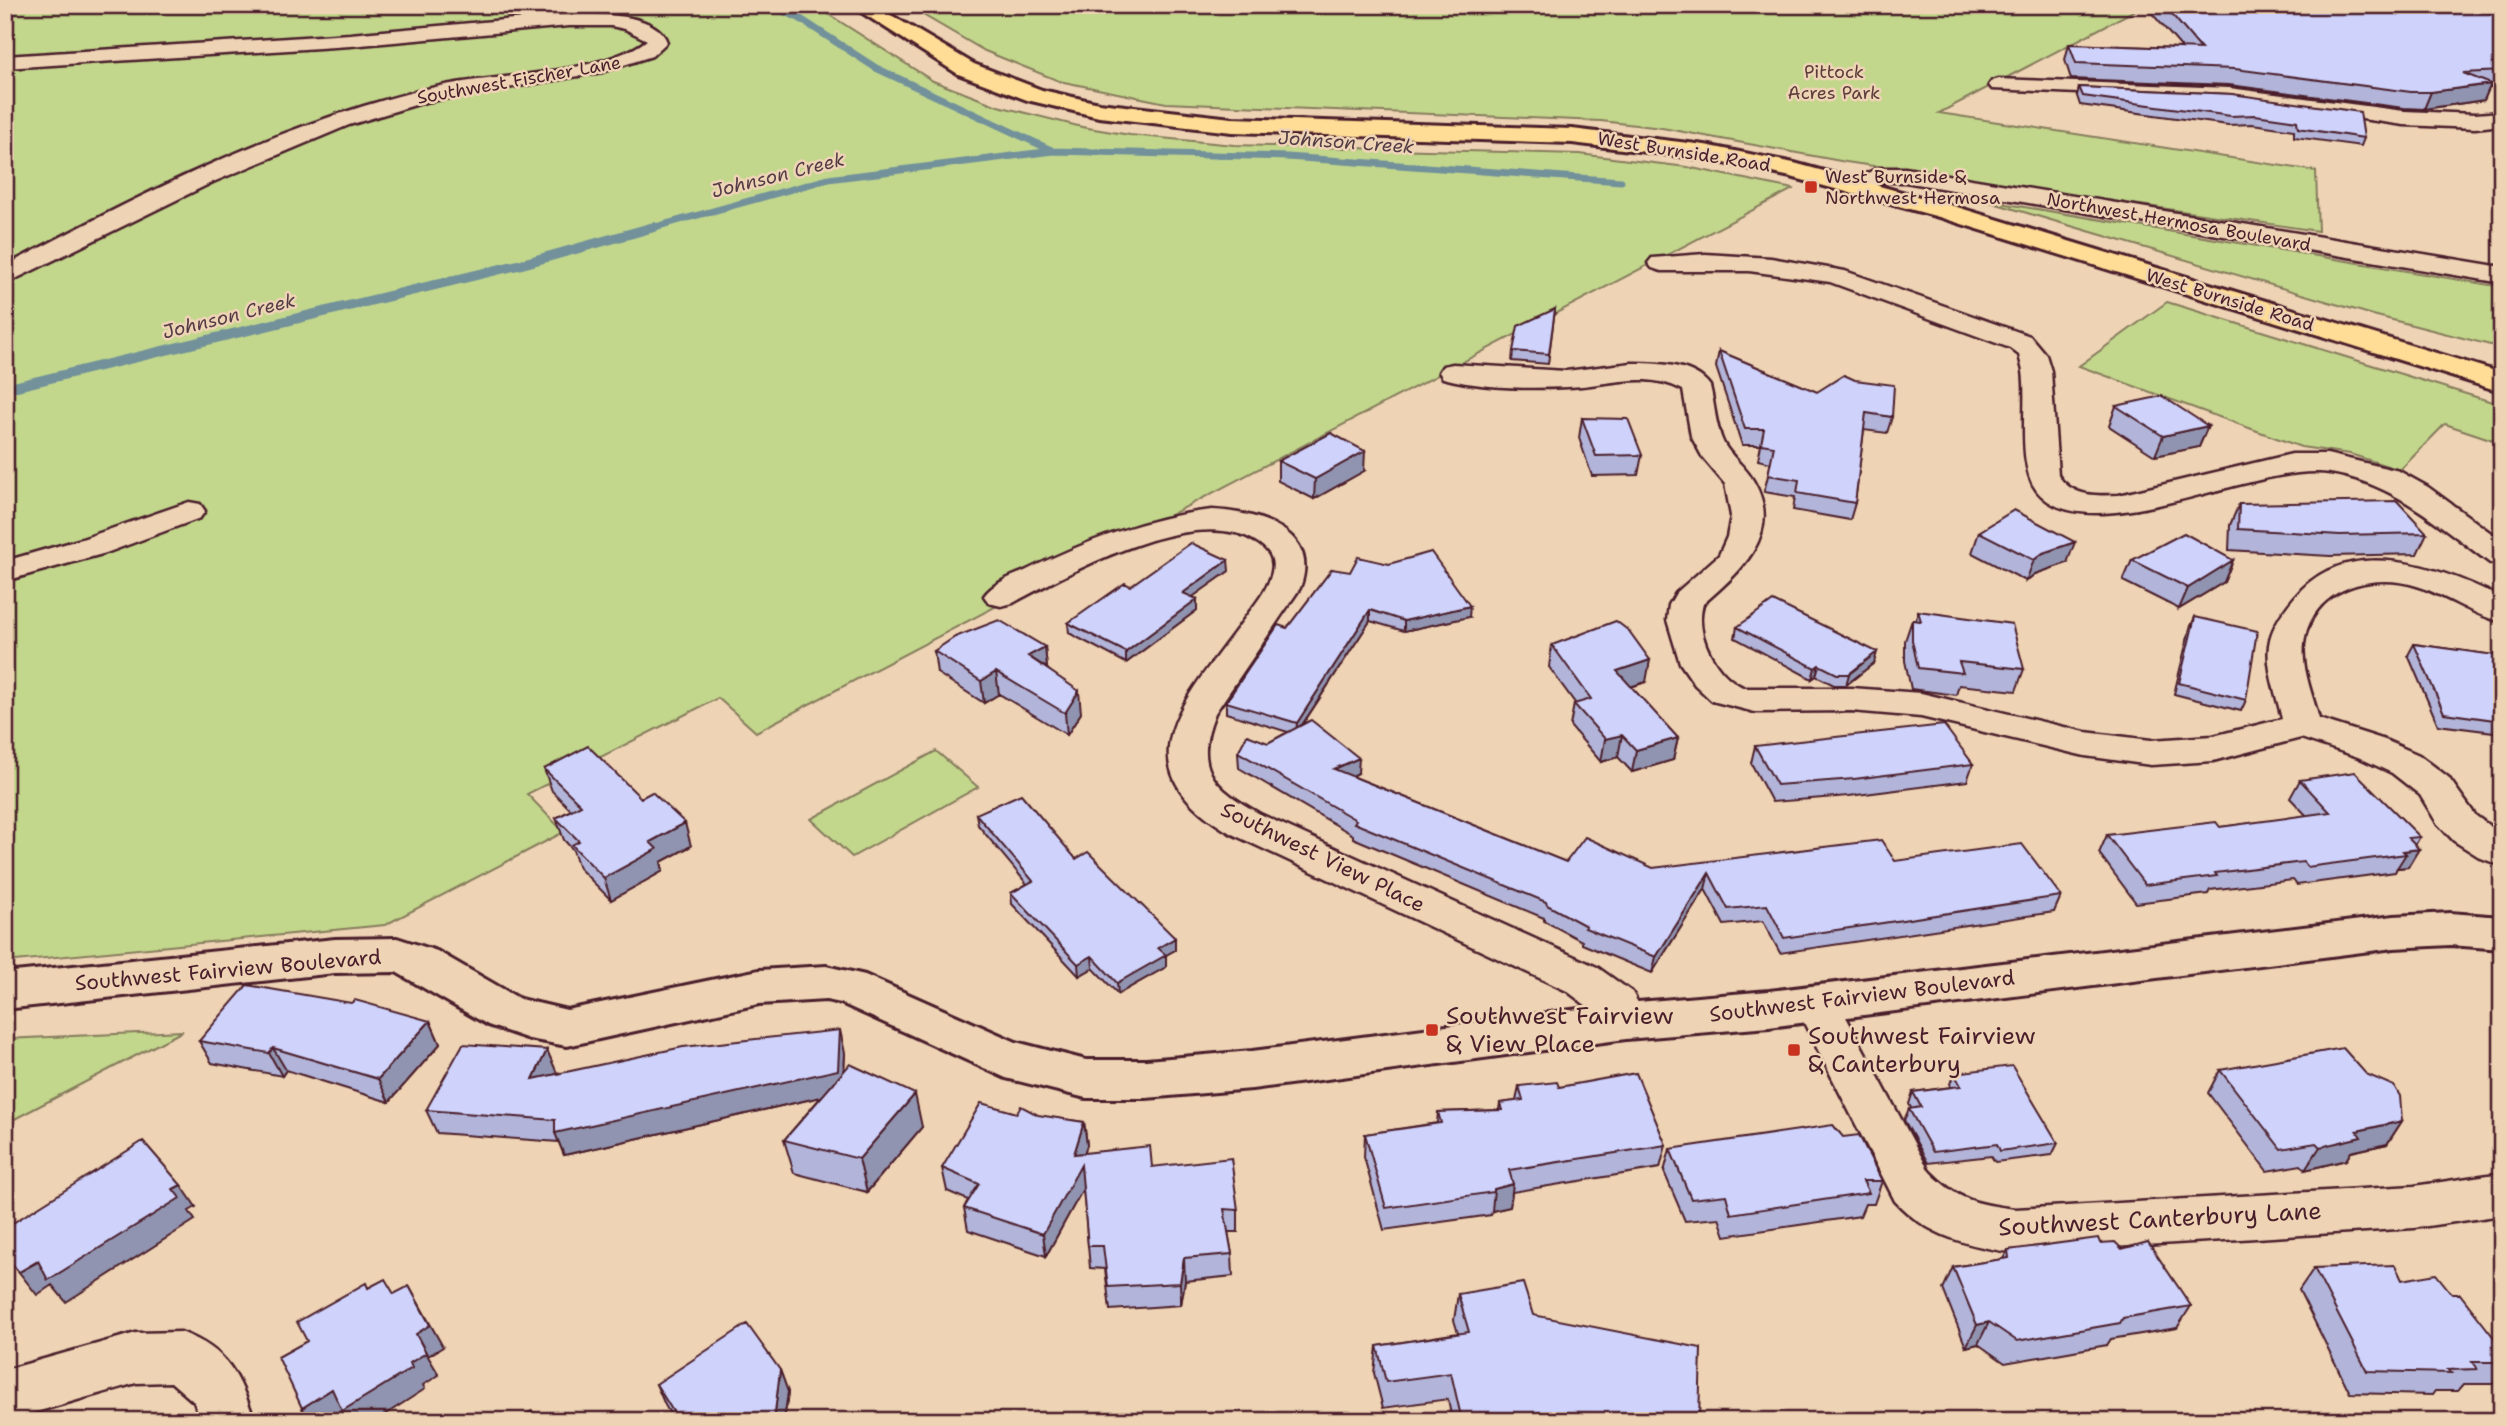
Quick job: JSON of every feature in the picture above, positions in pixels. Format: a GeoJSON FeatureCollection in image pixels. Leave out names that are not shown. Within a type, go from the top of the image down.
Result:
{"type":"FeatureCollection","features":[{"type":"Feature","properties":{"kind":"main road","name":"West Burnside Road"},"geometry":{"type":"LineString","coordinates":[[860,5],[966,69],[1035,95],[1099,110],[1231,125],[1468,131],[1607,139],[1748,159],[1859,186],[2502,383]]}},
{"type":"Feature","properties":{"kind":"street","name":"Southwest Fischer Lane"},"geometry":{"type":"LineString","coordinates":[[5,62],[337,41],[590,19],[632,25],[649,31],[657,42],[646,52],[615,65],[440,92],[344,117],[145,204],[5,276]]}},
{"type":"Feature","properties":{"kind":"street"},"geometry":{"type":"LineString","coordinates":[[1999,85],[2229,94],[2404,118],[2475,121],[2502,118]]}},
{"type":"Feature","properties":{"kind":"street","name":"Northwest Hermosa Boulevard"},"geometry":{"type":"LineString","coordinates":[[1859,186],[1878,175],[1905,175],[2502,275]]}},
{"type":"Feature","properties":{"kind":"street"},"geometry":{"type":"LineString","coordinates":[[1661,263],[1710,260],[1806,269],[1836,276],[2020,342],[2031,350],[2037,361],[2042,409],[2042,474],[2054,490],[2070,500],[2094,506],[2119,504],[2292,463],[2327,463],[2388,478],[2417,494],[2502,556]]}},
{"type":"Feature","properties":{"kind":"street"},"geometry":{"type":"LineString","coordinates":[[1453,372],[1569,379],[1664,371],[1685,378],[1696,386],[1700,421],[1710,446],[1737,475],[1746,506],[1744,538],[1736,555],[1726,569],[1690,598],[1684,613],[1690,647],[1708,679],[1723,692],[1749,700],[1860,699],[1921,705],[2087,744],[2146,752],[2184,752],[2302,726],[2392,759],[2417,772],[2435,787],[2452,815],[2468,831],[2502,852]]}},
{"type":"Feature","properties":{"kind":"street"},"geometry":{"type":"LineString","coordinates":[[5,571],[94,547],[189,511]]}},
{"type":"Feature","properties":{"kind":"street","name":"Southwest View Place"},"geometry":{"type":"LineString","coordinates":[[1001,596],[1030,580],[1136,537],[1208,520],[1245,523],[1281,543],[1290,556],[1291,569],[1283,588],[1197,713],[1187,740],[1186,762],[1201,794],[1222,811],[1246,824],[1582,979],[1616,1004],[1626,1021]]}},
{"type":"Feature","properties":{"kind":"street"},"geometry":{"type":"LineString","coordinates":[[2302,726],[2286,646],[2299,613],[2322,587],[2345,573],[2380,569],[2422,575],[2460,590],[2502,612]]}},
{"type":"Feature","properties":{"kind":"street","name":"Southwest Fairview Boulevard"},"geometry":{"type":"LineString","coordinates":[[5,991],[335,956],[397,955],[421,963],[504,1012],[529,1021],[567,1028],[759,987],[827,984],[849,987],[1006,1059],[1086,1079],[1122,1079],[1252,1070],[1626,1021],[1815,1003],[2394,932],[2449,929],[2502,933]]}},
{"type":"Feature","properties":{"kind":"street","name":"Southwest Canterbury Lane"},"geometry":{"type":"LineString","coordinates":[[1815,1003],[1912,1186],[1926,1203],[1943,1215],[1970,1225],[2015,1231],[2414,1207],[2502,1194]]}},
{"type":"Feature","properties":{"kind":"street"},"geometry":{"type":"LineString","coordinates":[[5,1396],[136,1358],[181,1357],[215,1387],[228,1421]]}},
{"type":"Feature","properties":{"kind":"green space"},"geometry":{"type":"Polygon","coordinates":[[[5,5],[814,5],[933,81],[998,106],[1082,127],[1130,135],[1234,145],[1579,154],[1687,167],[1793,189],[756,732],[718,698],[527,794],[564,832],[385,925],[5,962],[5,5]]]}},
{"type":"Feature","properties":{"kind":"green space","name":"Pittock Acres Park"},"geometry":{"type":"Polygon","coordinates":[[[906,5],[2145,5],[1939,113],[2316,171],[2318,231],[1846,162],[1662,128],[1601,121],[1166,103],[1059,81],[985,51],[906,5]]]}},
{"type":"Feature","properties":{"kind":"green space"},"geometry":{"type":"Polygon","coordinates":[[[1983,200],[2502,287],[2502,348],[2373,315],[1983,200]]]}},
{"type":"Feature","properties":{"kind":"green space"},"geometry":{"type":"Polygon","coordinates":[[[2167,302],[2502,405],[2502,443],[2445,424],[2400,470],[2350,454],[2301,447],[2079,366],[2167,302]]]}},
{"type":"Feature","properties":{"kind":"green space"},"geometry":{"type":"Polygon","coordinates":[[[936,751],[978,787],[852,857],[811,819],[936,751]]]}},
{"type":"Feature","properties":{"kind":"green space"},"geometry":{"type":"Polygon","coordinates":[[[183,1031],[5,1124],[5,1039],[183,1031]]]}},
{"type":"Feature","properties":{"kind":"building"},"geometry":{"type":"Polygon","coordinates":[[[2164,5],[2358,5],[2502,13],[2502,71],[2463,73],[2491,84],[2411,92],[2235,69],[2076,63],[2069,44],[2201,49],[2164,5]]]}},
{"type":"Feature","properties":{"kind":"building"},"geometry":{"type":"Polygon","coordinates":[[[2079,87],[2232,94],[2360,112],[2364,138],[2298,128],[2297,121],[2255,115],[2231,116],[2083,96],[2079,87]]]}},
{"type":"Feature","properties":{"kind":"building"},"geometry":{"type":"Polygon","coordinates":[[[1555,309],[1549,354],[1513,351],[1518,326],[1555,309]]]}},
{"type":"Feature","properties":{"kind":"building"},"geometry":{"type":"Polygon","coordinates":[[[1719,351],[1817,392],[1844,375],[1855,380],[1894,385],[1892,417],[1866,413],[1855,503],[1797,493],[1799,480],[1768,475],[1774,446],[1761,444],[1764,429],[1745,429],[1719,351]]]}},
{"type":"Feature","properties":{"kind":"building"},"geometry":{"type":"Polygon","coordinates":[[[2162,396],[2208,426],[2163,436],[2116,406],[2162,396]]]}},
{"type":"Feature","properties":{"kind":"building"},"geometry":{"type":"Polygon","coordinates":[[[1582,418],[1628,419],[1642,455],[1596,456],[1582,418]]]}},
{"type":"Feature","properties":{"kind":"building"},"geometry":{"type":"Polygon","coordinates":[[[1331,433],[1365,451],[1315,479],[1278,461],[1331,433]]]}},
{"type":"Feature","properties":{"kind":"building"},"geometry":{"type":"Polygon","coordinates":[[[2397,501],[2427,533],[2340,535],[2238,529],[2239,504],[2397,501]]]}},
{"type":"Feature","properties":{"kind":"building"},"geometry":{"type":"Polygon","coordinates":[[[2014,510],[2075,542],[2043,553],[2034,560],[1979,532],[2014,510]]]}},
{"type":"Feature","properties":{"kind":"building"},"geometry":{"type":"Polygon","coordinates":[[[2184,533],[2233,560],[2188,588],[2132,560],[2184,533]]]}},
{"type":"Feature","properties":{"kind":"building"},"geometry":{"type":"Polygon","coordinates":[[[1191,543],[1228,560],[1183,593],[1197,599],[1126,652],[1068,623],[1125,583],[1130,586],[1191,543]]]}},
{"type":"Feature","properties":{"kind":"building"},"geometry":{"type":"Polygon","coordinates":[[[1431,552],[1470,606],[1404,621],[1370,610],[1297,723],[1226,702],[1278,625],[1287,628],[1332,569],[1350,572],[1358,557],[1389,564],[1431,552]]]}},
{"type":"Feature","properties":{"kind":"building"},"geometry":{"type":"Polygon","coordinates":[[[1773,601],[1877,652],[1849,674],[1837,674],[1819,665],[1815,668],[1737,627],[1773,601]]]}},
{"type":"Feature","properties":{"kind":"building"},"geometry":{"type":"Polygon","coordinates":[[[1918,611],[2012,624],[2024,669],[1959,662],[1963,673],[1918,668],[1912,640],[1912,620],[1921,621],[1918,611]]]}},
{"type":"Feature","properties":{"kind":"building"},"geometry":{"type":"Polygon","coordinates":[[[2195,617],[2257,631],[2246,700],[2179,683],[2195,617]]]}},
{"type":"Feature","properties":{"kind":"building"},"geometry":{"type":"Polygon","coordinates":[[[999,620],[1045,647],[1028,656],[1079,691],[1065,713],[996,672],[981,681],[934,651],[955,637],[999,620]]]}},
{"type":"Feature","properties":{"kind":"building"},"geometry":{"type":"Polygon","coordinates":[[[1616,621],[1629,631],[1650,660],[1617,671],[1678,738],[1636,750],[1622,735],[1605,739],[1574,704],[1591,699],[1552,645],[1616,621]]]}},
{"type":"Feature","properties":{"kind":"building"},"geometry":{"type":"Polygon","coordinates":[[[2414,644],[2502,656],[2502,721],[2444,713],[2414,644]]]}},
{"type":"Feature","properties":{"kind":"building"},"geometry":{"type":"Polygon","coordinates":[[[1311,720],[1359,758],[1334,769],[1566,862],[1585,837],[1653,868],[1881,840],[1895,861],[2022,844],[2061,896],[1784,938],[1767,905],[1728,909],[1709,873],[1656,957],[1585,928],[1586,926],[1546,902],[1354,823],[1356,820],[1238,752],[1247,735],[1268,743],[1311,720]]]}},
{"type":"Feature","properties":{"kind":"building"},"geometry":{"type":"Polygon","coordinates":[[[1944,725],[1973,764],[1854,779],[1777,785],[1755,746],[1944,725]]]}},
{"type":"Feature","properties":{"kind":"building"},"geometry":{"type":"Polygon","coordinates":[[[588,746],[641,798],[652,792],[685,823],[650,842],[657,849],[604,878],[572,845],[579,841],[556,818],[581,805],[544,769],[588,746]]]}},
{"type":"Feature","properties":{"kind":"building"},"geometry":{"type":"Polygon","coordinates":[[[2355,772],[2420,837],[2408,838],[2419,849],[2403,851],[2406,854],[2307,867],[2303,862],[2145,885],[2107,835],[2216,822],[2220,827],[2330,812],[2300,780],[2355,772]]]}},
{"type":"Feature","properties":{"kind":"building"},"geometry":{"type":"Polygon","coordinates":[[[1021,794],[1076,859],[1088,852],[1175,938],[1158,948],[1166,955],[1117,983],[1092,956],[1078,964],[1011,893],[1033,881],[976,814],[1021,794]]]}},
{"type":"Feature","properties":{"kind":"building"},"geometry":{"type":"Polygon","coordinates":[[[247,985],[351,1003],[355,1000],[430,1021],[378,1079],[273,1048],[269,1053],[199,1041],[247,985]]]}},
{"type":"Feature","properties":{"kind":"building"},"geometry":{"type":"Polygon","coordinates":[[[840,1030],[838,1070],[555,1133],[555,1120],[426,1110],[463,1044],[547,1050],[533,1079],[683,1047],[840,1030]]]}},
{"type":"Feature","properties":{"kind":"building"},"geometry":{"type":"Polygon","coordinates":[[[2343,1048],[2366,1074],[2394,1086],[2400,1096],[2402,1121],[2357,1131],[2361,1137],[2320,1147],[2316,1143],[2281,1149],[2220,1070],[2343,1048]]]}},
{"type":"Feature","properties":{"kind":"building"},"geometry":{"type":"Polygon","coordinates":[[[850,1064],[915,1094],[859,1159],[784,1140],[850,1064]]]}},
{"type":"Feature","properties":{"kind":"building"},"geometry":{"type":"Polygon","coordinates":[[[2012,1066],[2058,1143],[2000,1151],[1997,1144],[1933,1152],[1909,1109],[1921,1107],[1913,1092],[1961,1086],[1954,1073],[2012,1066]]]}},
{"type":"Feature","properties":{"kind":"building"},"geometry":{"type":"Polygon","coordinates":[[[1636,1073],[1666,1145],[1509,1170],[1513,1184],[1494,1189],[1494,1192],[1386,1208],[1365,1134],[1441,1123],[1438,1112],[1502,1110],[1500,1103],[1523,1100],[1519,1086],[1557,1082],[1559,1087],[1636,1073]]]}},
{"type":"Feature","properties":{"kind":"building"},"geometry":{"type":"Polygon","coordinates":[[[981,1103],[1017,1113],[1021,1106],[1038,1115],[1084,1122],[1074,1154],[1150,1146],[1152,1167],[1231,1158],[1238,1210],[1224,1209],[1232,1254],[1184,1258],[1180,1283],[1108,1287],[1103,1246],[1088,1246],[1081,1165],[1043,1234],[964,1208],[979,1184],[942,1168],[981,1103]]]}},
{"type":"Feature","properties":{"kind":"building"},"geometry":{"type":"Polygon","coordinates":[[[1833,1125],[1843,1137],[1859,1135],[1882,1181],[1863,1181],[1869,1193],[1731,1214],[1726,1195],[1691,1199],[1670,1149],[1833,1125]]]}},
{"type":"Feature","properties":{"kind":"building"},"geometry":{"type":"Polygon","coordinates":[[[143,1141],[181,1185],[173,1189],[180,1198],[48,1280],[38,1261],[19,1272],[5,1256],[5,1228],[143,1141]]]}},
{"type":"Feature","properties":{"kind":"building"},"geometry":{"type":"Polygon","coordinates":[[[2098,1238],[2100,1243],[2115,1242],[2122,1249],[2148,1242],[2191,1306],[2123,1318],[2120,1323],[2017,1341],[1989,1322],[1977,1325],[1953,1267],[2009,1258],[2008,1250],[2098,1238]]]}},
{"type":"Feature","properties":{"kind":"building"},"geometry":{"type":"Polygon","coordinates":[[[2395,1265],[2402,1280],[2436,1274],[2452,1294],[2460,1294],[2502,1348],[2502,1362],[2472,1362],[2477,1369],[2448,1370],[2451,1373],[2367,1371],[2314,1268],[2395,1265]]]}},
{"type":"Feature","properties":{"kind":"building"},"geometry":{"type":"Polygon","coordinates":[[[385,1279],[394,1294],[409,1286],[430,1325],[416,1334],[426,1353],[410,1363],[412,1368],[342,1411],[332,1389],[302,1408],[278,1357],[307,1341],[297,1322],[366,1283],[368,1288],[385,1279]]]}},
{"type":"Feature","properties":{"kind":"building"},"geometry":{"type":"Polygon","coordinates":[[[1523,1283],[1533,1315],[1701,1348],[1699,1421],[1462,1421],[1451,1373],[1386,1382],[1377,1346],[1469,1332],[1458,1294],[1523,1283]]]}},
{"type":"Feature","properties":{"kind":"building"},"geometry":{"type":"Polygon","coordinates":[[[747,1324],[780,1370],[774,1421],[679,1421],[656,1384],[747,1324]]]}},
{"type":"Feature","properties":{"kind":"building"},"geometry":{"type":"Polygon","coordinates":[[[532,1411],[538,1421],[516,1421],[532,1411]]]}},
{"type":"Feature","properties":{"kind":"waterway"},"geometry":{"type":"LineString","coordinates":[[769,5],[799,18],[876,68],[1051,150]]}},
{"type":"Feature","properties":{"kind":"waterway","name":"Johnson Creek"},"geometry":{"type":"LineString","coordinates":[[648,229],[828,179],[1053,151],[1287,157],[1621,181]]}},
{"type":"Feature","properties":{"kind":"waterway","name":"Johnson Creek"},"geometry":{"type":"LineString","coordinates":[[5,389],[522,264],[654,227]]}},
{"type":"Feature","properties":{"kind":"place","name":"West Burnside & Northwest Hermosa"},"geometry":{"type":"Point","coordinates":[1811,187]}},
{"type":"Feature","properties":{"kind":"place","name":"Southwest Fairview & View Place"},"geometry":{"type":"Point","coordinates":[1432,1030]}},
{"type":"Feature","properties":{"kind":"place","name":"Southwest Fairview & Canterbury"},"geometry":{"type":"Point","coordinates":[1794,1050]}}]}
